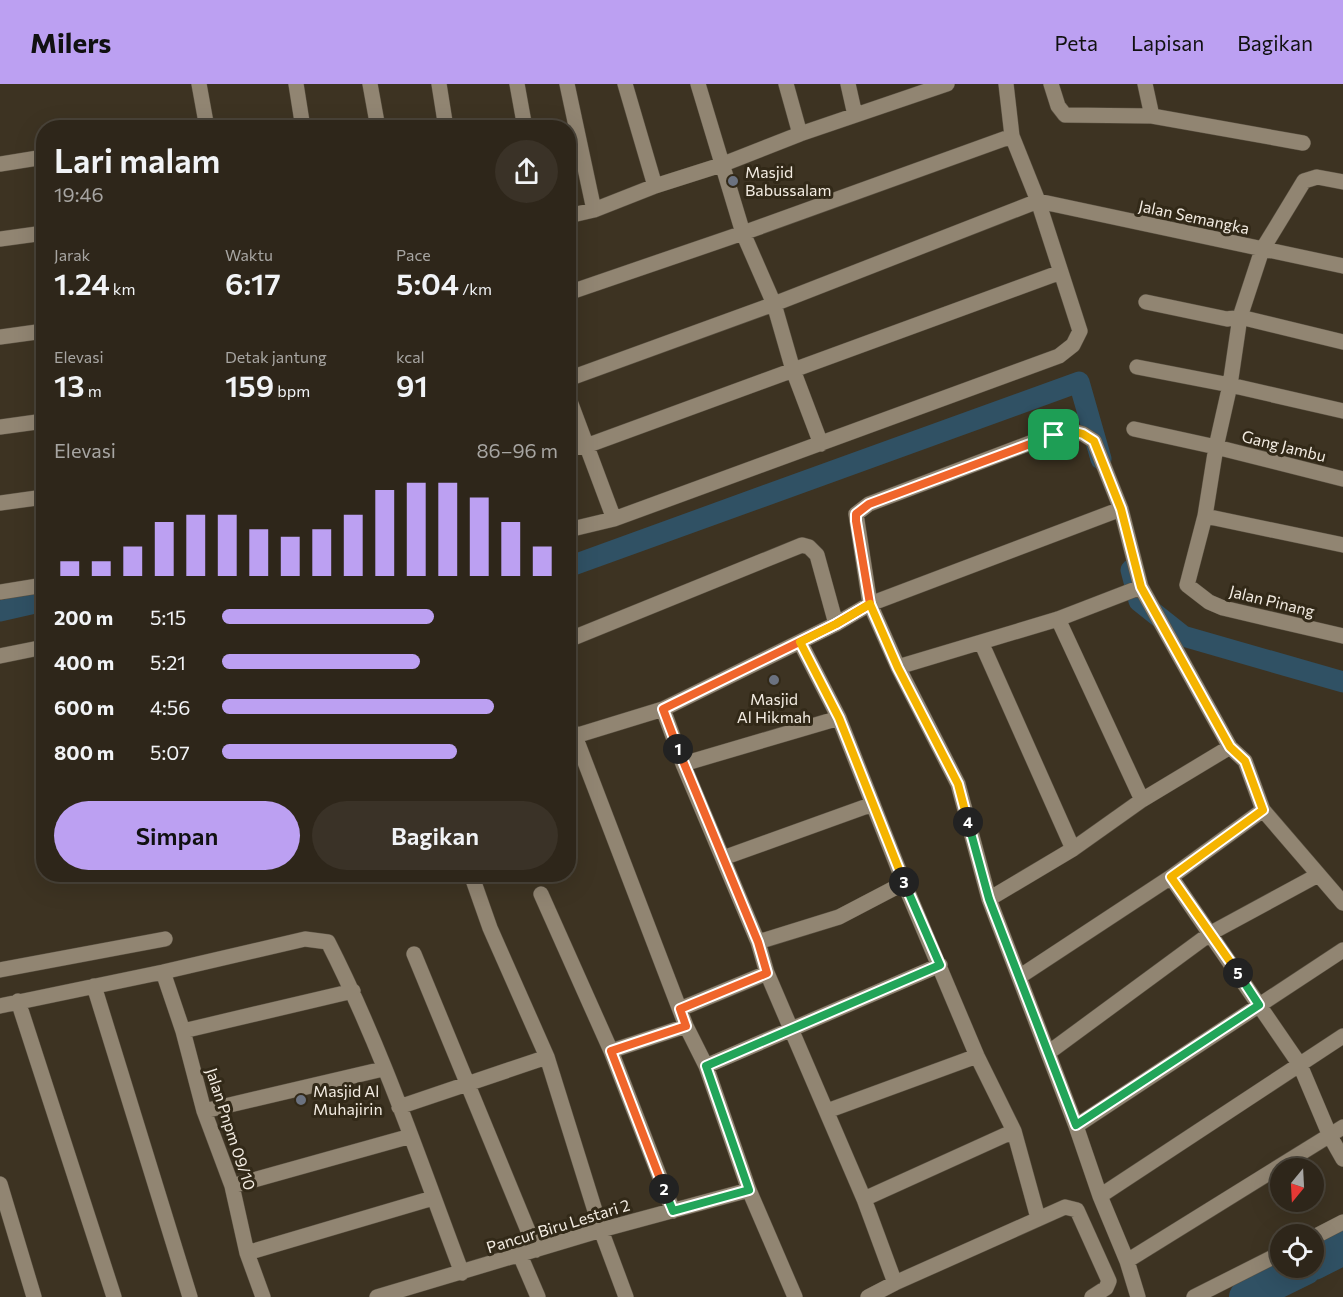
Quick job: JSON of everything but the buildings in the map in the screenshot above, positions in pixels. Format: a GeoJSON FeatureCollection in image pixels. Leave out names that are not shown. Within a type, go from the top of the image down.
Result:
{"type":"FeatureCollection","features":[{"type":"Feature","properties":{"kind":"street"},"geometry":{"type":"LineString","coordinates":[[199,84],[206,120]]}},
{"type":"Feature","properties":{"kind":"street"},"geometry":{"type":"LineString","coordinates":[[296,84],[302,120]]}},
{"type":"Feature","properties":{"kind":"street"},"geometry":{"type":"LineString","coordinates":[[370,84],[377,120]]}},
{"type":"Feature","properties":{"kind":"street"},"geometry":{"type":"LineString","coordinates":[[439,84],[445,120]]}},
{"type":"Feature","properties":{"kind":"street"},"geometry":{"type":"LineString","coordinates":[[518,84],[524,120]]}},
{"type":"Feature","properties":{"kind":"street"},"geometry":{"type":"LineString","coordinates":[[567,84],[575,120]]}},
{"type":"Feature","properties":{"kind":"street"},"geometry":{"type":"LineString","coordinates":[[625,84],[655,186]]}},
{"type":"Feature","properties":{"kind":"street"},"geometry":{"type":"LineString","coordinates":[[698,84],[742,233],[774,304],[793,369],[821,444]]}},
{"type":"Feature","properties":{"kind":"street"},"geometry":{"type":"LineString","coordinates":[[786,84],[800,134]]}},
{"type":"Feature","properties":{"kind":"street"},"geometry":{"type":"LineString","coordinates":[[848,84],[855,115]]}},
{"type":"Feature","properties":{"kind":"street"},"geometry":{"type":"LineString","coordinates":[[576,214],[594,210],[655,186],[721,165],[921,88],[947,84]]}},
{"type":"Feature","properties":{"kind":"street"},"geometry":{"type":"LineString","coordinates":[[576,528],[614,519],[821,444],[1059,356],[1073,345],[1080,332],[1038,201],[1012,136],[1006,84]]}},
{"type":"Feature","properties":{"kind":"street"},"geometry":{"type":"LineString","coordinates":[[1051,84],[1058,106],[1065,115],[1152,116],[1303,143]]}},
{"type":"Feature","properties":{"kind":"street"},"geometry":{"type":"LineString","coordinates":[[1145,84],[1152,116]]}},
{"type":"Feature","properties":{"kind":"street"},"geometry":{"type":"LineString","coordinates":[[576,126],[594,210]]}},
{"type":"Feature","properties":{"kind":"street"},"geometry":{"type":"LineString","coordinates":[[576,290],[1012,136]]}},
{"type":"Feature","properties":{"kind":"street"},"geometry":{"type":"LineString","coordinates":[[0,164],[36,158]]}},
{"type":"Feature","properties":{"kind":"street"},"geometry":{"type":"LineString","coordinates":[[1343,182],[1317,177],[1304,181],[1262,250],[1240,316],[1230,385],[1216,447],[1205,516],[1343,545]]}},
{"type":"Feature","properties":{"kind":"street"},"geometry":{"type":"LineString","coordinates":[[576,376],[774,304],[1038,201]]}},
{"type":"Feature","properties":{"kind":"street","name":"Jalan Semangka"},"geometry":{"type":"LineString","coordinates":[[1038,201],[1343,266]]}},
{"type":"Feature","properties":{"kind":"street"},"geometry":{"type":"LineString","coordinates":[[0,239],[36,233]]}},
{"type":"Feature","properties":{"kind":"street"},"geometry":{"type":"LineString","coordinates":[[576,447],[586,446],[1061,272]]}},
{"type":"Feature","properties":{"kind":"street"},"geometry":{"type":"LineString","coordinates":[[1146,302],[1227,319],[1240,316],[1343,342]]}},
{"type":"Feature","properties":{"kind":"street"},"geometry":{"type":"LineString","coordinates":[[0,337],[36,332]]}},
{"type":"Feature","properties":{"kind":"street"},"geometry":{"type":"LineString","coordinates":[[1137,367],[1230,385],[1343,411]]}},
{"type":"Feature","properties":{"kind":"street"},"geometry":{"type":"LineString","coordinates":[[576,418],[614,519]]}},
{"type":"Feature","properties":{"kind":"street"},"geometry":{"type":"LineString","coordinates":[[0,427],[36,421]]}},
{"type":"Feature","properties":{"kind":"street","name":"Gang Jambu"},"geometry":{"type":"LineString","coordinates":[[1134,429],[1343,479]]}},
{"type":"Feature","properties":{"kind":"street"},"geometry":{"type":"LineString","coordinates":[[1138,1297],[1127,1261],[1100,1196],[1076,1125],[989,899],[958,784],[898,668],[870,604],[856,514],[869,504],[1054,435],[1072,431],[1083,434],[1094,441],[1121,509],[1141,587],[1230,747],[1245,761],[1263,810],[1343,903]]}},
{"type":"Feature","properties":{"kind":"street"},"geometry":{"type":"LineString","coordinates":[[0,503],[36,498]]}},
{"type":"Feature","properties":{"kind":"street"},"geometry":{"type":"LineString","coordinates":[[576,729],[663,709],[836,624],[870,604],[1121,509]]}},
{"type":"Feature","properties":{"kind":"street","name":"Jalan Pinang"},"geometry":{"type":"LineString","coordinates":[[1205,516],[1187,585],[1195,593],[1223,608],[1343,636]]}},
{"type":"Feature","properties":{"kind":"street"},"geometry":{"type":"LineString","coordinates":[[576,637],[802,544],[817,555],[836,624]]}},
{"type":"Feature","properties":{"kind":"street"},"geometry":{"type":"LineString","coordinates":[[0,592],[36,586]]}},
{"type":"Feature","properties":{"kind":"street"},"geometry":{"type":"LineString","coordinates":[[898,668],[1058,619],[1141,587]]}},
{"type":"Feature","properties":{"kind":"street"},"geometry":{"type":"LineString","coordinates":[[1058,619],[1142,800]]}},
{"type":"Feature","properties":{"kind":"street"},"geometry":{"type":"LineString","coordinates":[[800,642],[839,718],[904,883],[977,1056],[1014,1131],[1038,1218]]}},
{"type":"Feature","properties":{"kind":"street"},"geometry":{"type":"LineString","coordinates":[[981,642],[1073,849]]}},
{"type":"Feature","properties":{"kind":"street"},"geometry":{"type":"LineString","coordinates":[[0,656],[36,649]]}},
{"type":"Feature","properties":{"kind":"street"},"geometry":{"type":"LineString","coordinates":[[663,709],[683,764],[758,942],[767,973],[864,1199],[895,1283]]}},
{"type":"Feature","properties":{"kind":"street"},"geometry":{"type":"LineString","coordinates":[[683,764],[839,718]]}},
{"type":"Feature","properties":{"kind":"street"},"geometry":{"type":"LineString","coordinates":[[576,740],[686,1026],[706,1066],[749,1190],[795,1297]]}},
{"type":"Feature","properties":{"kind":"street"},"geometry":{"type":"LineString","coordinates":[[989,899],[1073,849],[1142,800],[1230,747]]}},
{"type":"Feature","properties":{"kind":"street"},"geometry":{"type":"LineString","coordinates":[[723,858],[873,804]]}},
{"type":"Feature","properties":{"kind":"street"},"geometry":{"type":"LineString","coordinates":[[1019,977],[1171,877],[1263,810]]}},
{"type":"Feature","properties":{"kind":"street"},"geometry":{"type":"LineString","coordinates":[[1048,1053],[1211,933],[1318,875]]}},
{"type":"Feature","properties":{"kind":"street"},"geometry":{"type":"LineString","coordinates":[[1171,877],[1300,1065],[1336,1131],[1343,1159]]}},
{"type":"Feature","properties":{"kind":"street"},"geometry":{"type":"LineString","coordinates":[[474,882],[490,928],[547,1057],[601,1230],[626,1297]]}},
{"type":"Feature","properties":{"kind":"street"},"geometry":{"type":"LineString","coordinates":[[758,942],[839,917],[904,883]]}},
{"type":"Feature","properties":{"kind":"street"},"geometry":{"type":"LineString","coordinates":[[541,894],[611,1051],[673,1211]]}},
{"type":"Feature","properties":{"kind":"street"},"geometry":{"type":"LineString","coordinates":[[0,970],[165,939]]}},
{"type":"Feature","properties":{"kind":"street"},"geometry":{"type":"LineString","coordinates":[[0,1006],[305,939],[328,942],[353,991],[411,1136],[462,1273]]}},
{"type":"Feature","properties":{"kind":"street"},"geometry":{"type":"LineString","coordinates":[[1076,1125],[1343,950]]}},
{"type":"Feature","properties":{"kind":"street"},"geometry":{"type":"LineString","coordinates":[[414,954],[536,1250]]}},
{"type":"Feature","properties":{"kind":"street"},"geometry":{"type":"LineString","coordinates":[[706,1066],[940,965]]}},
{"type":"Feature","properties":{"kind":"street","name":"Jalan Pnpm 09/10"},"geometry":{"type":"LineString","coordinates":[[163,972],[183,1031],[204,1111],[232,1186],[247,1252],[262,1297]]}},
{"type":"Feature","properties":{"kind":"street"},"geometry":{"type":"LineString","coordinates":[[680,1009],[767,973]]}},
{"type":"Feature","properties":{"kind":"street"},"geometry":{"type":"LineString","coordinates":[[94,986],[190,1297]]}},
{"type":"Feature","properties":{"kind":"street"},"geometry":{"type":"LineString","coordinates":[[183,1031],[353,991]]}},
{"type":"Feature","properties":{"kind":"street"},"geometry":{"type":"LineString","coordinates":[[18,1001],[114,1297]]}},
{"type":"Feature","properties":{"kind":"street"},"geometry":{"type":"LineString","coordinates":[[611,1051],[686,1026]]}},
{"type":"Feature","properties":{"kind":"street"},"geometry":{"type":"LineString","coordinates":[[1100,1196],[1343,1036]]}},
{"type":"Feature","properties":{"kind":"street"},"geometry":{"type":"LineString","coordinates":[[827,1111],[977,1056]]}},
{"type":"Feature","properties":{"kind":"street"},"geometry":{"type":"LineString","coordinates":[[399,1107],[547,1057]]}},
{"type":"Feature","properties":{"kind":"street"},"geometry":{"type":"LineString","coordinates":[[204,1111],[383,1069]]}},
{"type":"Feature","properties":{"kind":"street"},"geometry":{"type":"LineString","coordinates":[[864,1199],[1014,1131]]}},
{"type":"Feature","properties":{"kind":"street"},"geometry":{"type":"LineString","coordinates":[[1127,1261],[1336,1131]]}},
{"type":"Feature","properties":{"kind":"street"},"geometry":{"type":"LineString","coordinates":[[232,1186],[411,1136]]}},
{"type":"Feature","properties":{"kind":"street"},"geometry":{"type":"LineString","coordinates":[[0,1184],[34,1297]]}},
{"type":"Feature","properties":{"kind":"street","name":"Pancur Biru Lestari 2"},"geometry":{"type":"LineString","coordinates":[[382,1296],[601,1230],[749,1190]]}},
{"type":"Feature","properties":{"kind":"street"},"geometry":{"type":"LineString","coordinates":[[247,1252],[433,1198]]}},
{"type":"Feature","properties":{"kind":"street"},"geometry":{"type":"LineString","coordinates":[[868,1297],[1065,1207],[1077,1210],[1109,1281],[1106,1288],[1092,1297]]}},
{"type":"Feature","properties":{"kind":"street"},"geometry":{"type":"LineString","coordinates":[[1324,1232],[1343,1222]]}},
{"type":"Feature","properties":{"kind":"street"},"geometry":{"type":"LineString","coordinates":[[520,1255],[538,1297]]}},
{"type":"Feature","properties":{"kind":"street"},"geometry":{"type":"LineString","coordinates":[[1194,1297],[1270,1259]]}},
{"type":"Feature","properties":{"kind":"waterway"},"geometry":{"type":"LineString","coordinates":[[576,564],[1079,382],[1101,459]]}},
{"type":"Feature","properties":{"kind":"waterway"},"geometry":{"type":"LineString","coordinates":[[1131,570],[1139,601],[1183,636],[1343,682]]}},
{"type":"Feature","properties":{"kind":"waterway"},"geometry":{"type":"LineString","coordinates":[[0,611],[36,603]]}},
{"type":"Feature","properties":{"kind":"waterway"},"geometry":{"type":"LineString","coordinates":[[1324,1258],[1343,1248]]}},
{"type":"Feature","properties":{"kind":"waterway"},"geometry":{"type":"LineString","coordinates":[[1246,1297],[1285,1278]]}},
{"type":"Feature","properties":{"kind":"place","name":"Masjid Babussalam"},"geometry":{"type":"Point","coordinates":[733,181]}},
{"type":"Feature","properties":{"kind":"place","name":"Masjid Al Hikmah"},"geometry":{"type":"Point","coordinates":[774,680]}},
{"type":"Feature","properties":{"kind":"place","name":"Masjid Al Muhajirin"},"geometry":{"type":"Point","coordinates":[301,1100]}},
{"type":"Feature","properties":{"kind":"route"},"geometry":{"type":"LineString","coordinates":[[1054,435],[863,508],[856,514],[856,521],[870,604],[836,624],[663,709],[683,764],[758,942],[767,973],[680,1009],[686,1026],[611,1051],[673,1211],[749,1190],[706,1066],[940,965],[904,883],[839,718],[800,642],[836,624],[870,604],[898,668],[958,784],[989,899],[1076,1125],[1259,1005],[1171,877],[1263,810],[1245,761],[1230,747],[1141,587],[1121,509],[1094,441],[1083,434],[1072,431],[1054,435]]}}]}
